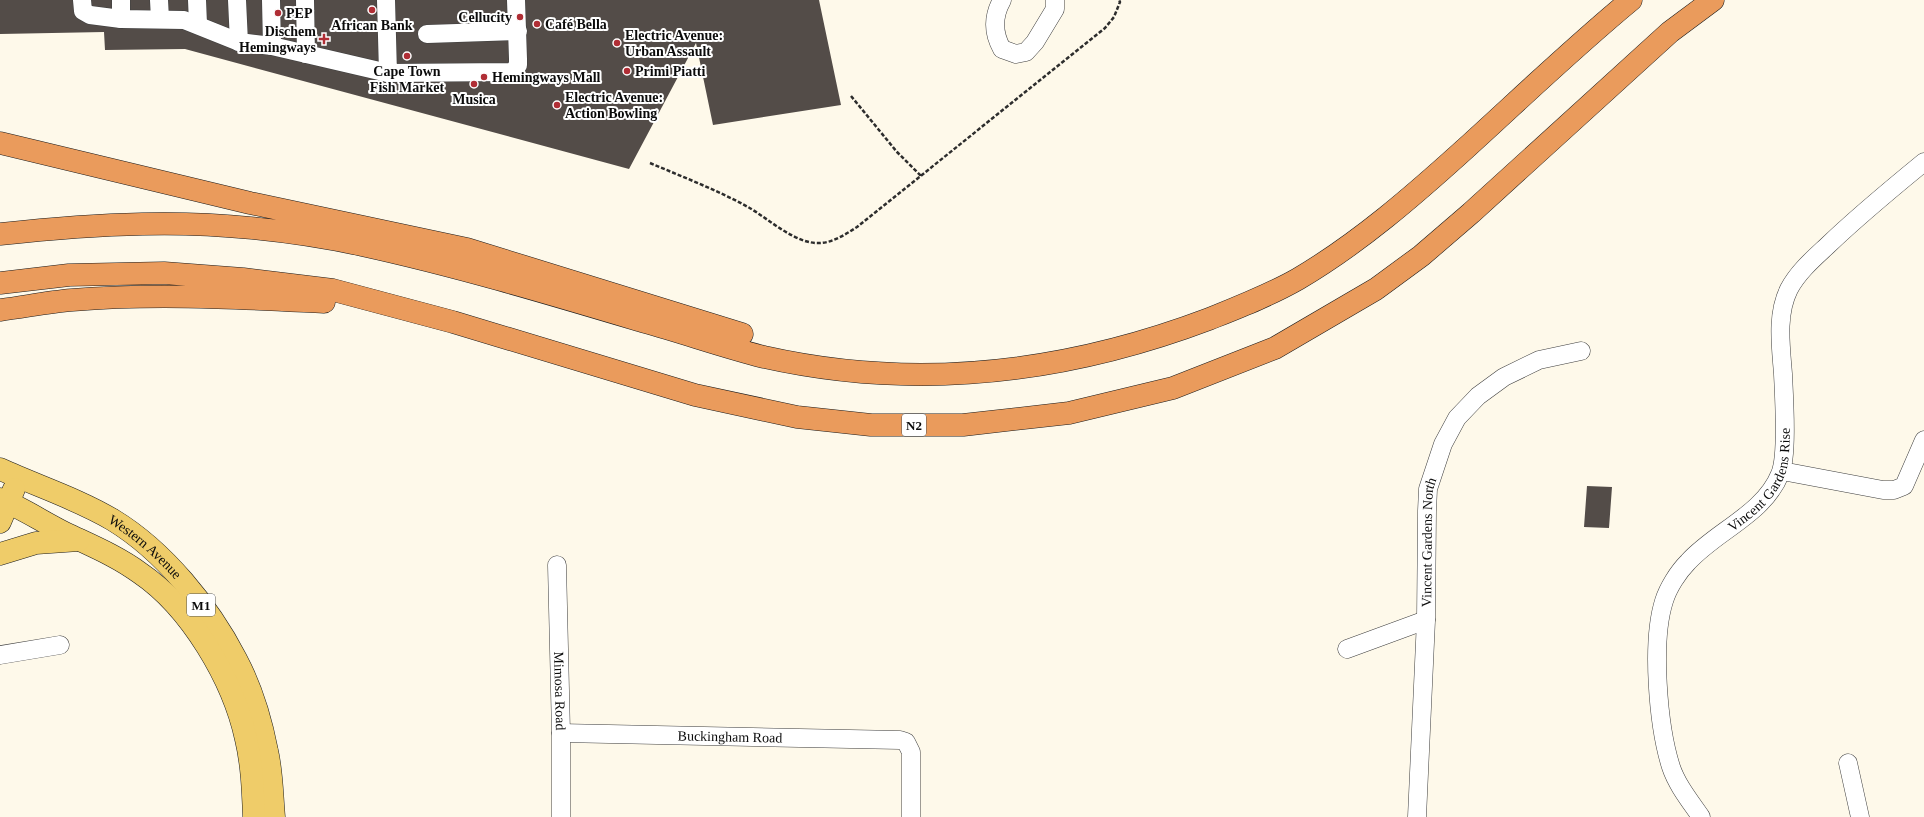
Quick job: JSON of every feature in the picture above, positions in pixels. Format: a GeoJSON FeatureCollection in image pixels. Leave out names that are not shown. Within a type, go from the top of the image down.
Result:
{"type":"FeatureCollection","features":[{"type":"Feature","properties":{"kind":"highway"},"geometry":{"type":"LineString","coordinates":[[0,234],[53,229],[145,224],[224,227],[298,234],[360,245],[466,270],[765,357],[850,371],[890,375],[963,373],[1051,364],[1124,348],[1186,328],[1257,300],[1298,279],[1357,240],[1407,201],[1631,0]]}},
{"type":"Feature","properties":{"kind":"highway","name":"N2"},"geometry":{"type":"LineString","coordinates":[[0,283],[69,275],[164,274],[243,279],[333,290],[453,322],[695,395],[797,416],[871,425],[963,425],[1069,413],[1165,389],[1274,348],[1376,289],[1422,256],[1670,32],[1713,0]]}},
{"type":"Feature","properties":{"kind":"highway"},"geometry":{"type":"LineString","coordinates":[[0,143],[250,203],[467,249],[687,318],[890,375]]}},
{"type":"Feature","properties":{"kind":"highway"},"geometry":{"type":"LineString","coordinates":[[0,310],[72,300],[163,296],[248,298],[337,303],[453,322]]}},
{"type":"Feature","properties":{"kind":"main road"},"geometry":{"type":"LineString","coordinates":[[3,508],[9,473]]}},
{"type":"Feature","properties":{"kind":"main road","name":"Western Avenue"},"geometry":{"type":"LineString","coordinates":[[9,473],[86,506],[113,520],[144,542],[170,567],[194,596],[237,660],[258,714],[268,751],[274,817]]}},
{"type":"Feature","properties":{"kind":"main road","name":"Western Avenue"},"geometry":{"type":"LineString","coordinates":[[3,508],[80,540],[113,556],[152,582],[171,599],[187,617],[201,638],[228,688],[246,737],[252,783],[254,817]]}},
{"type":"Feature","properties":{"kind":"main road"},"geometry":{"type":"LineString","coordinates":[[0,554],[36,543],[80,540]]}},
{"type":"Feature","properties":{"kind":"street"},"geometry":{"type":"LineString","coordinates":[[82,0],[83,11],[85,14],[121,19],[184,20],[198,24],[239,42],[272,46],[388,73],[513,72],[518,65],[516,0]]}},
{"type":"Feature","properties":{"kind":"street"},"geometry":{"type":"LineString","coordinates":[[121,0],[121,19]]}},
{"type":"Feature","properties":{"kind":"street"},"geometry":{"type":"LineString","coordinates":[[159,0],[160,19]]}},
{"type":"Feature","properties":{"kind":"street"},"geometry":{"type":"LineString","coordinates":[[197,0],[198,24]]}},
{"type":"Feature","properties":{"kind":"street"},"geometry":{"type":"LineString","coordinates":[[237,0],[239,42]]}},
{"type":"Feature","properties":{"kind":"street"},"geometry":{"type":"LineString","coordinates":[[271,0],[272,46]]}},
{"type":"Feature","properties":{"kind":"street"},"geometry":{"type":"LineString","coordinates":[[305,0],[306,54]]}},
{"type":"Feature","properties":{"kind":"street"},"geometry":{"type":"LineString","coordinates":[[386,0],[388,73]]}},
{"type":"Feature","properties":{"kind":"street"},"geometry":{"type":"LineString","coordinates":[[1002,0],[995,18],[998,42],[1002,49],[1021,54],[1026,52],[1035,42],[1055,9],[1055,0]]}},
{"type":"Feature","properties":{"kind":"street"},"geometry":{"type":"LineString","coordinates":[[427,34],[518,31]]}},
{"type":"Feature","properties":{"kind":"street","name":"Vincent Gardens Rise"},"geometry":{"type":"LineString","coordinates":[[1701,817],[1672,769],[1664,738],[1659,700],[1658,651],[1659,625],[1664,601],[1673,582],[1688,562],[1719,535],[1755,508],[1776,484],[1782,471],[1784,457],[1784,388],[1780,341],[1783,308],[1788,290],[1800,272],[1847,227],[1924,162]]}},
{"type":"Feature","properties":{"kind":"street","name":"Vincent Gardens North"},"geometry":{"type":"LineString","coordinates":[[1417,817],[1426,620],[1428,489],[1443,444],[1457,418],[1478,396],[1504,377],[1539,360],[1581,351]]}},
{"type":"Feature","properties":{"kind":"street"},"geometry":{"type":"LineString","coordinates":[[1782,471],[1883,490],[1894,490],[1904,486],[1924,440]]}},
{"type":"Feature","properties":{"kind":"street","name":"Mimosa Road"},"geometry":{"type":"LineString","coordinates":[[557,565],[561,734],[561,817]]}},
{"type":"Feature","properties":{"kind":"street"},"geometry":{"type":"LineString","coordinates":[[1347,649],[1426,620]]}},
{"type":"Feature","properties":{"kind":"street"},"geometry":{"type":"LineString","coordinates":[[0,655],[60,645]]}},
{"type":"Feature","properties":{"kind":"street","name":"Buckingham Road"},"geometry":{"type":"LineString","coordinates":[[561,734],[900,740],[906,742],[911,752],[911,817]]}},
{"type":"Feature","properties":{"kind":"street"},"geometry":{"type":"LineString","coordinates":[[1848,763],[1860,817]]}},
{"type":"Feature","properties":{"kind":"path"},"geometry":{"type":"LineString","coordinates":[[650,163],[748,207],[804,241],[820,244],[837,240],[857,227],[1105,28],[1114,17],[1120,2],[1119,0]]}},
{"type":"Feature","properties":{"kind":"path"},"geometry":{"type":"LineString","coordinates":[[851,96],[897,152],[921,176]]}},
{"type":"Feature","properties":{"kind":"building","name":"Hemingways Mall"},"geometry":{"type":"Polygon","coordinates":[[[0,0],[819,0],[841,105],[713,125],[696,43],[629,169],[185,49],[105,50],[104,32],[0,34],[0,0]]]}},
{"type":"Feature","properties":{"kind":"building"},"geometry":{"type":"Polygon","coordinates":[[[1587,486],[1612,487],[1609,528],[1584,527],[1587,486]]]}},
{"type":"Feature","properties":{"kind":"place","name":"African Bank"},"geometry":{"type":"Point","coordinates":[372,10]}},
{"type":"Feature","properties":{"kind":"place","name":"PEP"},"geometry":{"type":"Point","coordinates":[278,13]}},
{"type":"Feature","properties":{"kind":"place","name":"Cellucity"},"geometry":{"type":"Point","coordinates":[520,17]}},
{"type":"Feature","properties":{"kind":"place","name":"Café Bella"},"geometry":{"type":"Point","coordinates":[537,24]}},
{"type":"Feature","properties":{"kind":"place","name":"Dischem Hemingways"},"geometry":{"type":"Point","coordinates":[324,39]}},
{"type":"Feature","properties":{"kind":"place","name":"Electric Avenue: Urban Assault"},"geometry":{"type":"Point","coordinates":[617,43]}},
{"type":"Feature","properties":{"kind":"place","name":"Cape Town Fish Market"},"geometry":{"type":"Point","coordinates":[407,56]}},
{"type":"Feature","properties":{"kind":"place","name":"Primi Piatti"},"geometry":{"type":"Point","coordinates":[627,71]}},
{"type":"Feature","properties":{"kind":"place","name":"Hemingways Mall"},"geometry":{"type":"Point","coordinates":[484,77]}},
{"type":"Feature","properties":{"kind":"place","name":"Musica"},"geometry":{"type":"Point","coordinates":[474,84]}},
{"type":"Feature","properties":{"kind":"place","name":"Electric Avenue: Action Bowling"},"geometry":{"type":"Point","coordinates":[557,105]}}]}
